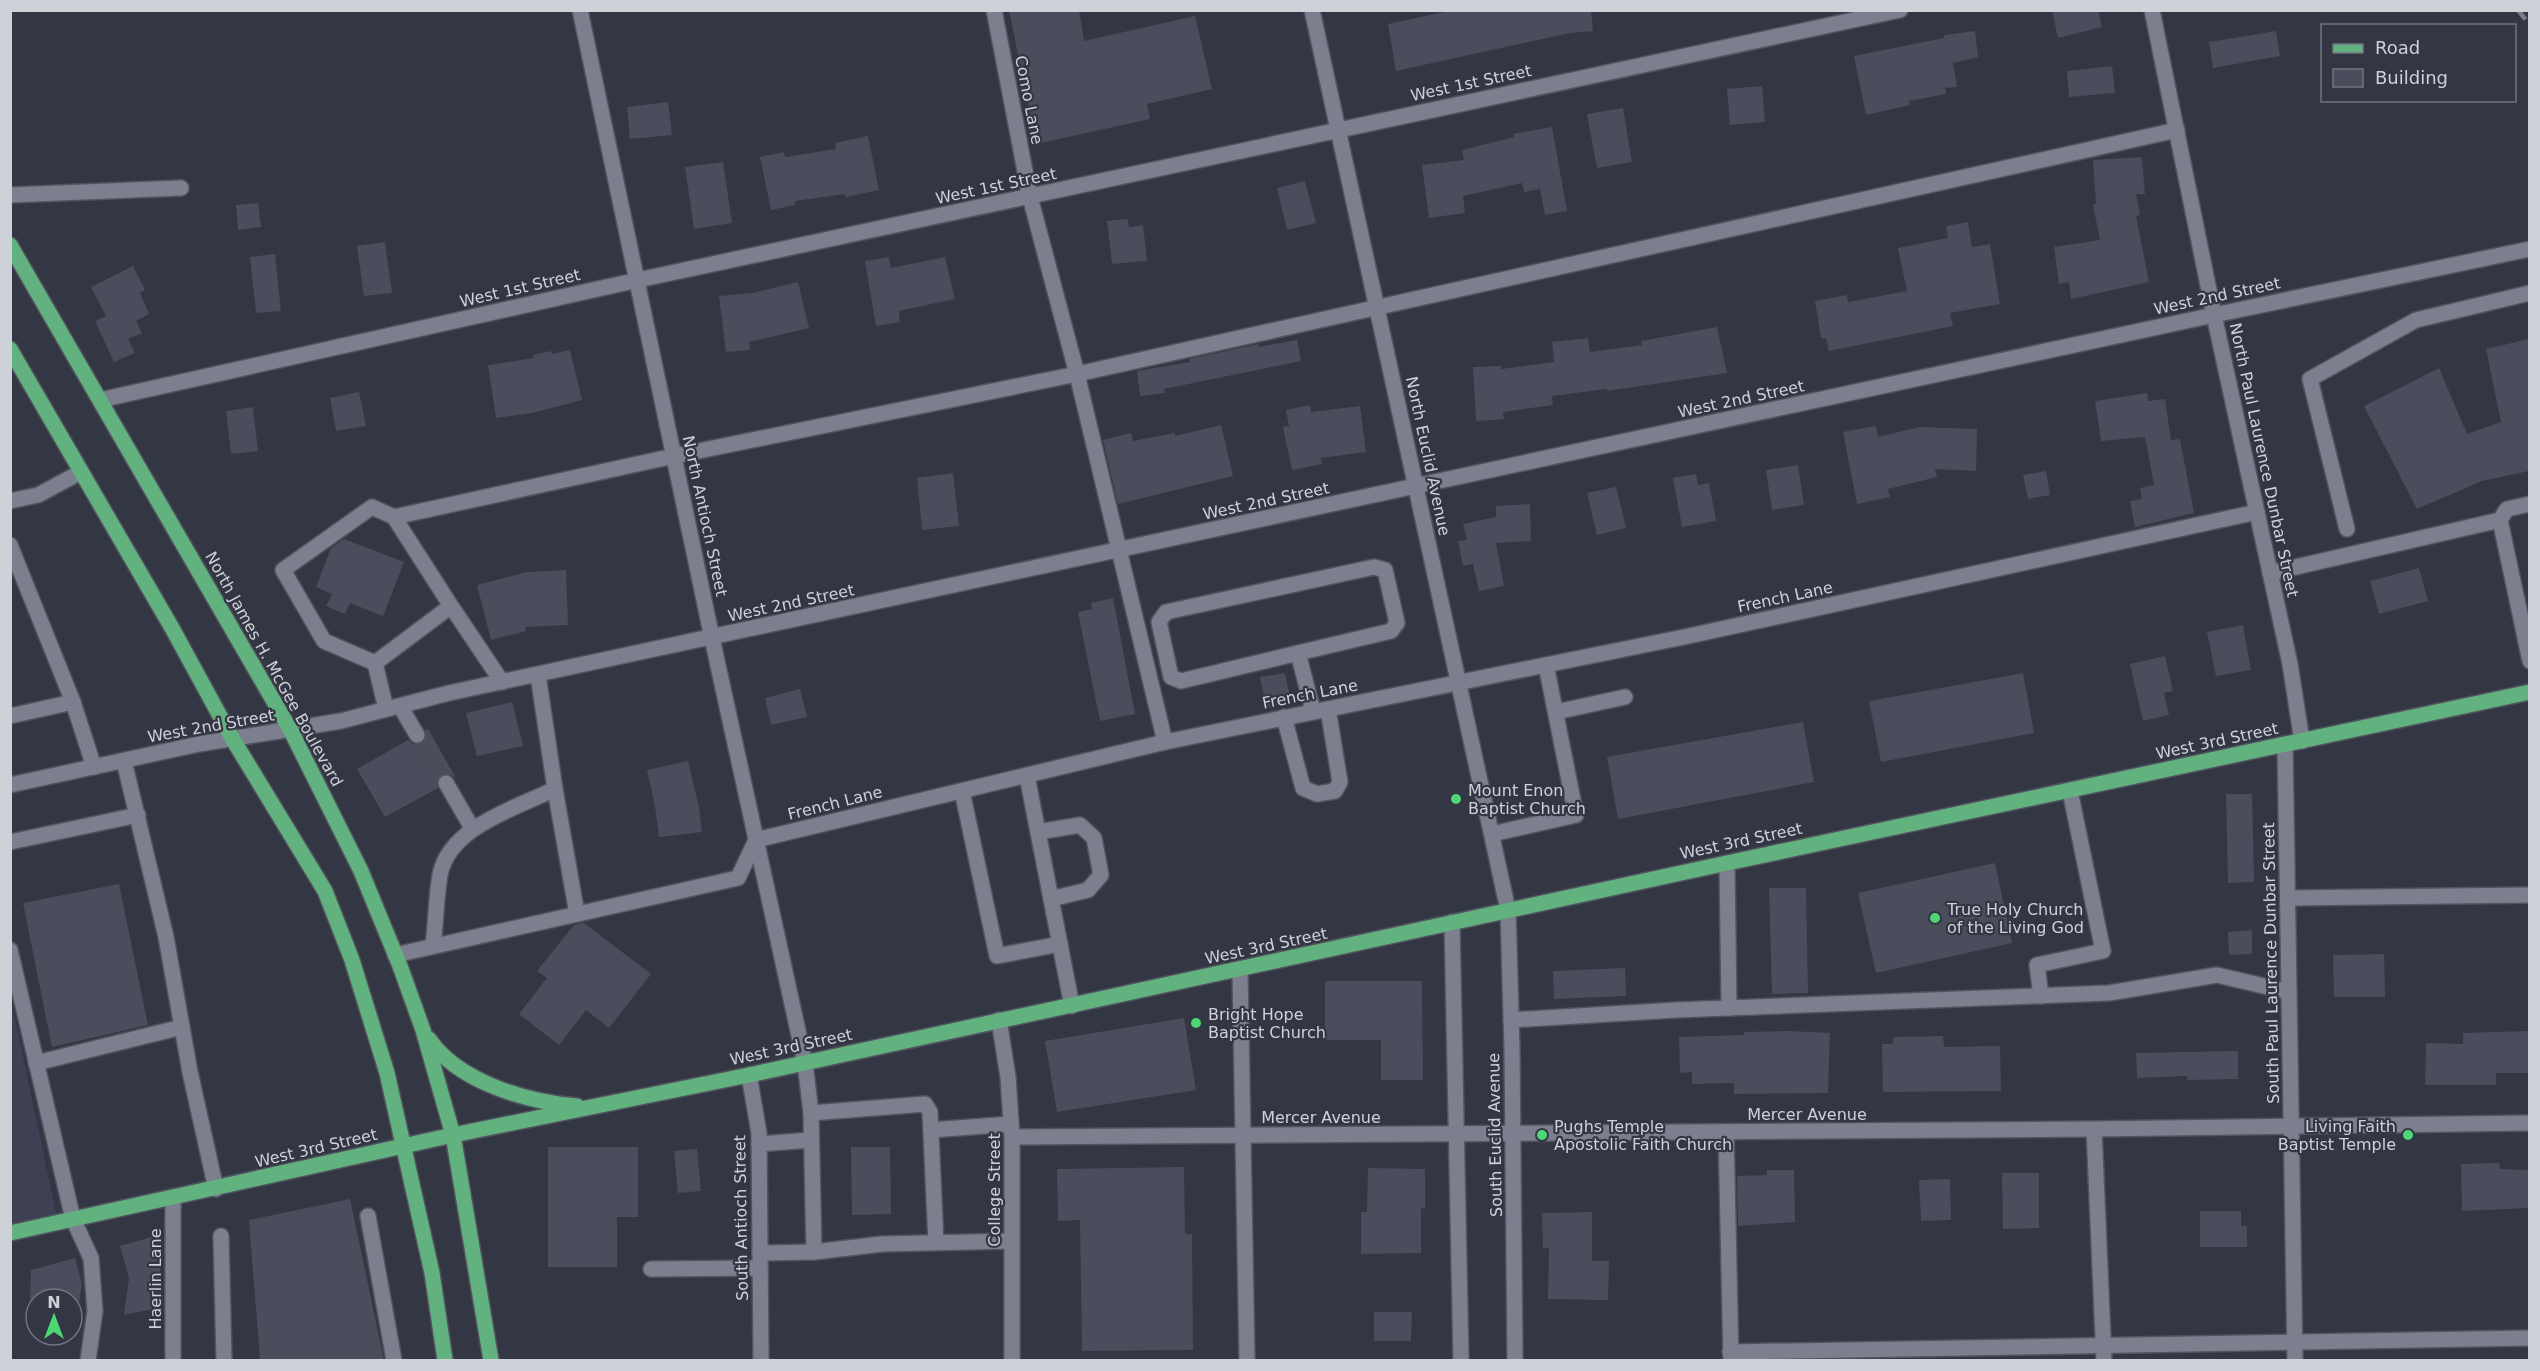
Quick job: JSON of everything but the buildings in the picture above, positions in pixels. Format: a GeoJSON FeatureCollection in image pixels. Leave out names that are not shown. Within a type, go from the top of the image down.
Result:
{"type":"FeatureCollection","features":[{"type":"Feature","properties":{"kind":"main road","name":"North James H. McGee Boulevard"},"geometry":{"type":"LineString","coordinates":[[10,245],[291,731],[361,871],[423,1030],[453,1135],[491,1360]]}},
{"type":"Feature","properties":{"kind":"main road"},"geometry":{"type":"LineString","coordinates":[[10,349],[172,628],[232,738],[325,891],[358,978],[387,1072],[432,1273],[445,1360]]}},
{"type":"Feature","properties":{"kind":"main road","name":"West 3rd Street"},"geometry":{"type":"LineString","coordinates":[[10,1233],[453,1135],[749,1075],[2529,692]]}},
{"type":"Feature","properties":{"kind":"main road"},"geometry":{"type":"LineString","coordinates":[[423,1030],[450,1062],[467,1074],[516,1094],[560,1104],[592,1107]]}},
{"type":"Feature","properties":{"kind":"street","name":"North Antioch Street"},"geometry":{"type":"LineString","coordinates":[[580,10],[712,638],[805,1063],[811,1113],[814,1252]]}},
{"type":"Feature","properties":{"kind":"street","name":"Como Lane"},"geometry":{"type":"LineString","coordinates":[[994,10],[1030,197],[1077,374],[1165,742]]}},
{"type":"Feature","properties":{"kind":"street","name":"North Euclid Avenue"},"geometry":{"type":"LineString","coordinates":[[1312,10],[1460,681],[1508,910]]}},
{"type":"Feature","properties":{"kind":"street","name":"West 1st Street"},"geometry":{"type":"LineString","coordinates":[[100,400],[638,280],[1900,10]]}},
{"type":"Feature","properties":{"kind":"street","name":"North Paul Laurence Dunbar Street"},"geometry":{"type":"LineString","coordinates":[[2152,10],[2214,315],[2290,664],[2302,741]]}},
{"type":"Feature","properties":{"kind":"street"},"geometry":{"type":"LineString","coordinates":[[394,517],[674,456],[1077,374],[2177,130]]}},
{"type":"Feature","properties":{"kind":"street"},"geometry":{"type":"LineString","coordinates":[[10,195],[182,188]]}},
{"type":"Feature","properties":{"kind":"street","name":"West 2nd Street"},"geometry":{"type":"LineString","coordinates":[[10,785],[232,738],[291,731],[502,682],[2529,249]]}},
{"type":"Feature","properties":{"kind":"street"},"geometry":{"type":"LineString","coordinates":[[2348,529],[2310,379],[2416,320],[2529,293]]}},
{"type":"Feature","properties":{"kind":"street"},"geometry":{"type":"LineString","coordinates":[[10,501],[38,495],[81,472]]}},
{"type":"Feature","properties":{"kind":"street"},"geometry":{"type":"LineString","coordinates":[[2270,573],[2500,520],[2507,509],[2529,504]]}},
{"type":"Feature","properties":{"kind":"street"},"geometry":{"type":"LineString","coordinates":[[417,735],[393,708],[375,663],[324,641],[283,570],[372,507],[394,517],[502,682]]}},
{"type":"Feature","properties":{"kind":"street","name":"French Lane"},"geometry":{"type":"LineString","coordinates":[[756,840],[1165,742],[1460,681],[1684,638],[2257,512]]}},
{"type":"Feature","properties":{"kind":"street"},"geometry":{"type":"LineString","coordinates":[[2500,520],[2525,623],[2529,661]]}},
{"type":"Feature","properties":{"kind":"street"},"geometry":{"type":"LineString","coordinates":[[10,545],[73,702],[94,767]]}},
{"type":"Feature","properties":{"kind":"street"},"geometry":{"type":"LineString","coordinates":[[1374,567],[1385,570],[1396,623],[1391,632],[1298,653],[1181,681],[1171,677],[1159,622],[1166,612],[1374,567]]}},
{"type":"Feature","properties":{"kind":"street"},"geometry":{"type":"LineString","coordinates":[[375,663],[451,606]]}},
{"type":"Feature","properties":{"kind":"street"},"geometry":{"type":"LineString","coordinates":[[1284,717],[1303,788],[1317,794],[1335,791],[1340,782],[1321,710],[1298,653]]}},
{"type":"Feature","properties":{"kind":"street"},"geometry":{"type":"LineString","coordinates":[[1492,834],[1576,815],[1546,664]]}},
{"type":"Feature","properties":{"kind":"street"},"geometry":{"type":"LineString","coordinates":[[538,675],[577,914]]}},
{"type":"Feature","properties":{"kind":"street"},"geometry":{"type":"LineString","coordinates":[[1556,712],[1625,697]]}},
{"type":"Feature","properties":{"kind":"street"},"geometry":{"type":"LineString","coordinates":[[10,716],[73,702]]}},
{"type":"Feature","properties":{"kind":"street","name":"South Paul Laurence Dunbar Street"},"geometry":{"type":"LineString","coordinates":[[2285,744],[2295,1360]]}},
{"type":"Feature","properties":{"kind":"street"},"geometry":{"type":"LineString","coordinates":[[123,760],[166,937],[182,1027],[216,1189]]}},
{"type":"Feature","properties":{"kind":"street"},"geometry":{"type":"LineString","coordinates":[[1027,776],[1072,1006]]}},
{"type":"Feature","properties":{"kind":"street"},"geometry":{"type":"LineString","coordinates":[[446,783],[472,828]]}},
{"type":"Feature","properties":{"kind":"street"},"geometry":{"type":"LineString","coordinates":[[434,945],[440,873],[453,847],[472,828],[555,789]]}},
{"type":"Feature","properties":{"kind":"street"},"geometry":{"type":"LineString","coordinates":[[962,791],[997,956],[1060,944]]}},
{"type":"Feature","properties":{"kind":"street"},"geometry":{"type":"LineString","coordinates":[[2041,996],[2037,965],[2103,951],[2070,791]]}},
{"type":"Feature","properties":{"kind":"street"},"geometry":{"type":"LineString","coordinates":[[10,842],[138,815]]}},
{"type":"Feature","properties":{"kind":"street"},"geometry":{"type":"LineString","coordinates":[[1038,832],[1080,825],[1094,838],[1101,875],[1088,890],[1051,899]]}},
{"type":"Feature","properties":{"kind":"street"},"geometry":{"type":"LineString","coordinates":[[395,955],[738,878],[756,840]]}},
{"type":"Feature","properties":{"kind":"street"},"geometry":{"type":"LineString","coordinates":[[1727,863],[1730,1008]]}},
{"type":"Feature","properties":{"kind":"street"},"geometry":{"type":"LineString","coordinates":[[2288,898],[2529,895]]}},
{"type":"Feature","properties":{"kind":"street","name":"South Euclid Avenue"},"geometry":{"type":"LineString","coordinates":[[1508,910],[1515,1360]]}},
{"type":"Feature","properties":{"kind":"street"},"geometry":{"type":"LineString","coordinates":[[1452,922],[1461,1360]]}},
{"type":"Feature","properties":{"kind":"street"},"geometry":{"type":"LineString","coordinates":[[10,950],[73,1219],[91,1258],[95,1311],[88,1360]]}},
{"type":"Feature","properties":{"kind":"street"},"geometry":{"type":"LineString","coordinates":[[1240,970],[1247,1360]]}},
{"type":"Feature","properties":{"kind":"street"},"geometry":{"type":"LineString","coordinates":[[1511,1020],[1730,1008],[2109,993],[2217,975],[2289,992]]}},
{"type":"Feature","properties":{"kind":"street","name":"College Street"},"geometry":{"type":"LineString","coordinates":[[999,1020],[1008,1077],[1012,1131],[1012,1360]]}},
{"type":"Feature","properties":{"kind":"street"},"geometry":{"type":"LineString","coordinates":[[36,1063],[182,1027]]}},
{"type":"Feature","properties":{"kind":"street","name":"South Antioch Street"},"geometry":{"type":"LineString","coordinates":[[749,1075],[759,1144],[761,1360]]}},
{"type":"Feature","properties":{"kind":"street"},"geometry":{"type":"LineString","coordinates":[[811,1113],[925,1104],[930,1112],[936,1242]]}},
{"type":"Feature","properties":{"kind":"street","name":"Mercer Avenue"},"geometry":{"type":"LineString","coordinates":[[931,1130],[1242,1135],[1513,1134],[2529,1123]]}},
{"type":"Feature","properties":{"kind":"street"},"geometry":{"type":"LineString","coordinates":[[2094,1129],[2104,1353]]}},
{"type":"Feature","properties":{"kind":"street"},"geometry":{"type":"LineString","coordinates":[[1726,1132],[1730,1356],[2104,1353],[2294,1343],[2529,1338]]}},
{"type":"Feature","properties":{"kind":"street"},"geometry":{"type":"LineString","coordinates":[[759,1144],[811,1140]]}},
{"type":"Feature","properties":{"kind":"street","name":"Haerlin Lane"},"geometry":{"type":"LineString","coordinates":[[173,1198],[173,1360]]}},
{"type":"Feature","properties":{"kind":"street"},"geometry":{"type":"LineString","coordinates":[[368,1216],[394,1360]]}},
{"type":"Feature","properties":{"kind":"street"},"geometry":{"type":"LineString","coordinates":[[221,1236],[224,1360]]}},
{"type":"Feature","properties":{"kind":"street"},"geometry":{"type":"LineString","coordinates":[[651,1269],[760,1261],[882,1244],[1012,1241]]}},
{"type":"Feature","properties":{"kind":"shaded area"},"geometry":{"type":"Polygon","coordinates":[[[10,995],[58,1222],[10,1233],[10,995]]]}},
{"type":"Feature","properties":{"kind":"tunnel"},"geometry":{"type":"LineString","coordinates":[[417,735],[446,783]]}},
{"type":"Feature","properties":{"kind":"railway"},"geometry":{"type":"LineString","coordinates":[[2518,10],[2530,25]]}},
{"type":"Feature","properties":{"kind":"place","name":"Mount Enon Baptist Church"},"geometry":{"type":"Point","coordinates":[1456,799]}},
{"type":"Feature","properties":{"kind":"place","name":"True Holy Church of the Living God"},"geometry":{"type":"Point","coordinates":[1935,918]}},
{"type":"Feature","properties":{"kind":"place","name":"Bright Hope Baptist Church"},"geometry":{"type":"Point","coordinates":[1196,1023]}},
{"type":"Feature","properties":{"kind":"place","name":"Pughs Temple Apostolic Faith Church"},"geometry":{"type":"Point","coordinates":[1542,1135]}},
{"type":"Feature","properties":{"kind":"place","name":"Living Faith Baptist Temple"},"geometry":{"type":"Point","coordinates":[2408,1135]}}]}
